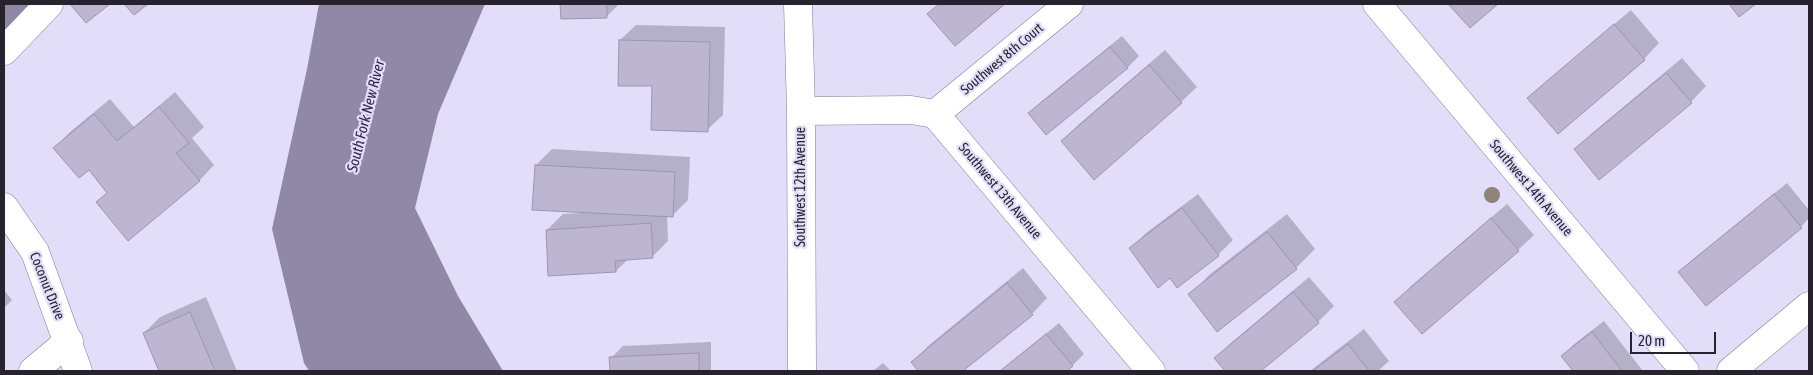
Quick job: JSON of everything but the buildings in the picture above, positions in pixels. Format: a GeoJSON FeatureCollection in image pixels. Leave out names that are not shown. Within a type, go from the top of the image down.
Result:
{"type":"FeatureCollection","features":[{"type":"Feature","properties":{"kind":"street"},"geometry":{"type":"LineString","coordinates":[[4,51],[49,4]]}},
{"type":"Feature","properties":{"kind":"street","name":"Southwest 12th Avenue"},"geometry":{"type":"LineString","coordinates":[[798,4],[801,111],[802,371]]}},
{"type":"Feature","properties":{"kind":"street","name":"Southwest 8th Court"},"geometry":{"type":"LineString","coordinates":[[935,114],[1069,4]]}},
{"type":"Feature","properties":{"kind":"street","name":"Southwest 14th Avenue"},"geometry":{"type":"LineString","coordinates":[[1376,4],[1685,371]]}},
{"type":"Feature","properties":{"kind":"street"},"geometry":{"type":"LineString","coordinates":[[801,111],[911,110],[935,114]]}},
{"type":"Feature","properties":{"kind":"street","name":"Southwest 13th Avenue"},"geometry":{"type":"LineString","coordinates":[[935,114],[1151,371]]}},
{"type":"Feature","properties":{"kind":"street","name":"Coconut Drive"},"geometry":{"type":"LineString","coordinates":[[4,207],[35,252],[69,341],[78,371]]}},
{"type":"Feature","properties":{"kind":"street"},"geometry":{"type":"LineString","coordinates":[[1731,371],[1809,306]]}},
{"type":"Feature","properties":{"kind":"street"},"geometry":{"type":"LineString","coordinates":[[33,371],[69,341]]}},
{"type":"Feature","properties":{"kind":"water"},"geometry":{"type":"Polygon","coordinates":[[[4,4],[43,4],[4,37],[4,4]]]}},
{"type":"Feature","properties":{"kind":"water","name":"South Fork New River"},"geometry":{"type":"Polygon","coordinates":[[[319,4],[485,4],[438,114],[415,208],[458,296],[503,371],[309,371],[304,363],[272,229],[307,69],[319,4]]]}}]}
